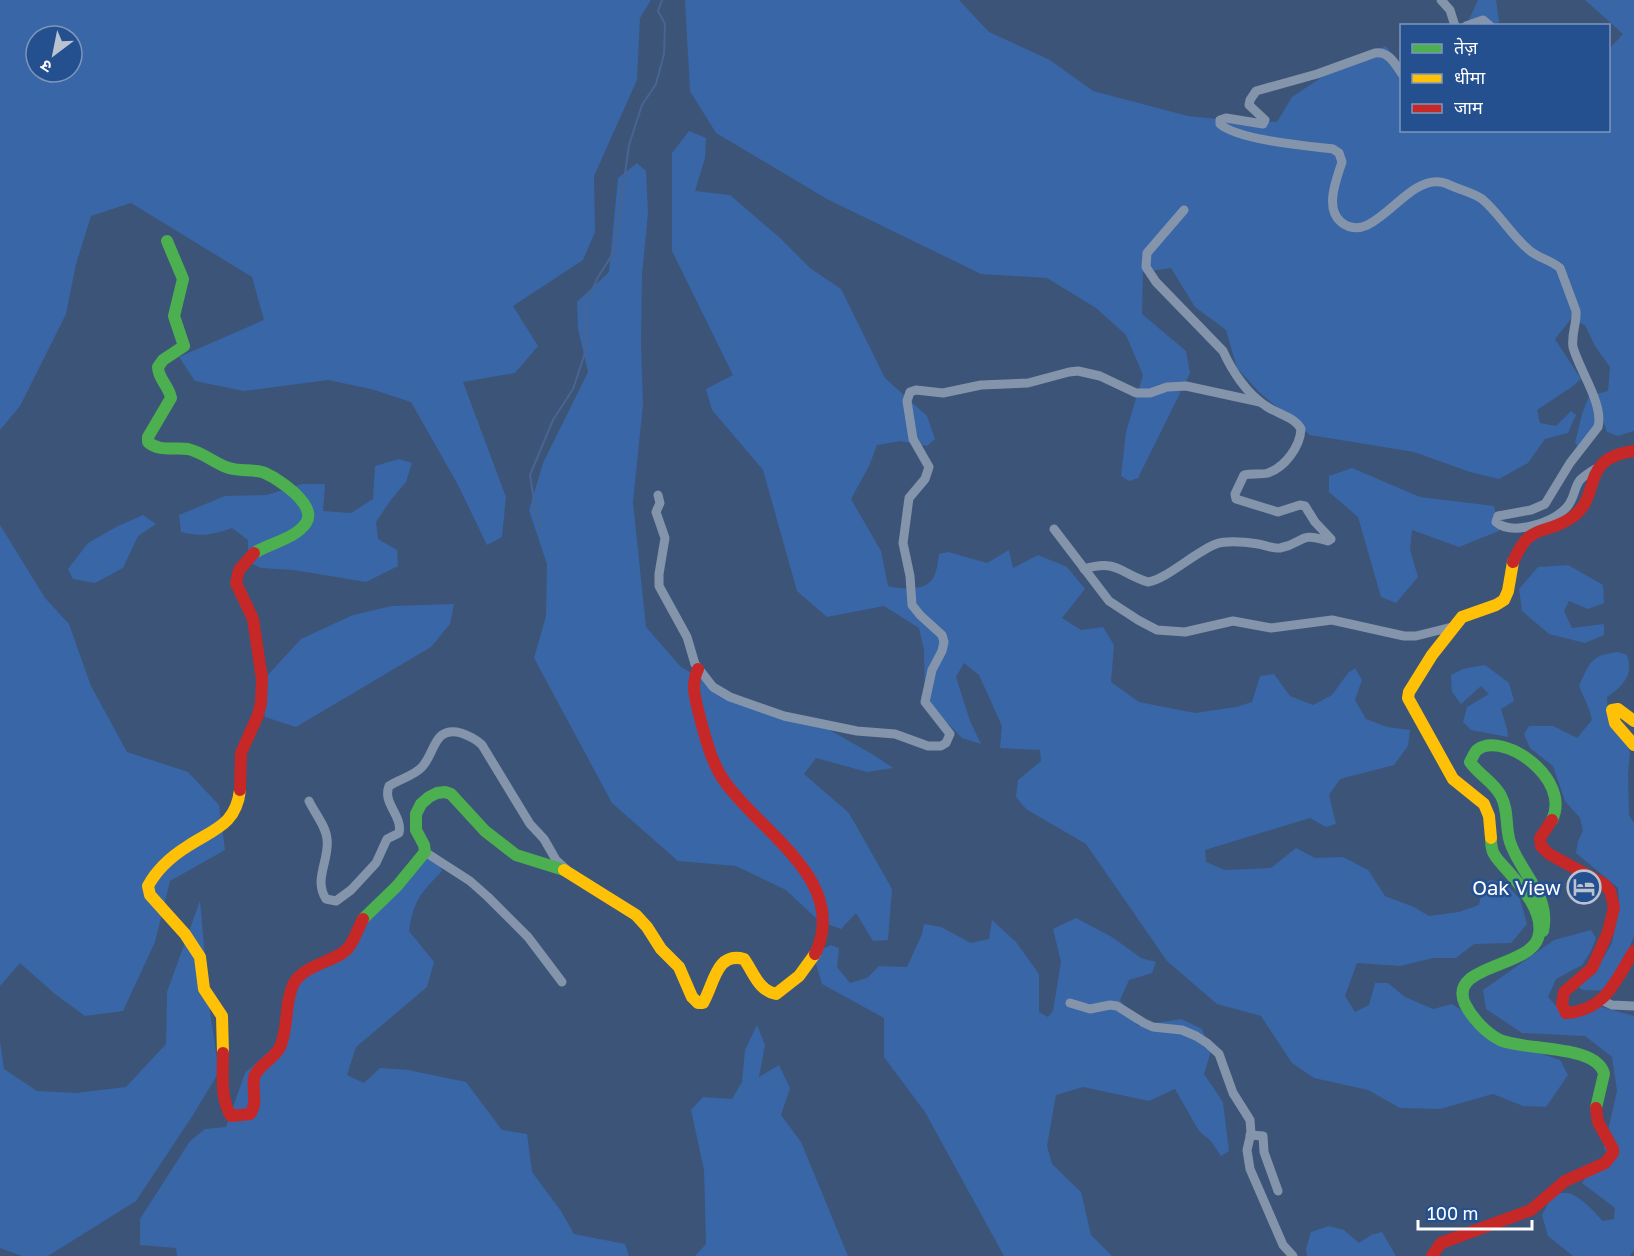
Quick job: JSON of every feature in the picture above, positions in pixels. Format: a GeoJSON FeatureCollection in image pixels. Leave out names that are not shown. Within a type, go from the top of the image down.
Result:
{"type":"FeatureCollection","features":[{"type":"Feature","properties":{"kind":"main road"},"geometry":{"type":"LineString","coordinates":[[167,241],[183,279],[174,316],[184,346],[164,359],[158,366],[158,374],[171,395],[148,436],[149,444],[155,447],[192,450],[232,470],[268,474],[301,498],[308,510],[308,518],[303,528],[252,554],[236,577],[236,587],[253,619],[262,682],[258,715],[241,752],[240,792],[237,804],[228,820],[220,828],[186,847],[159,871],[148,886],[150,896],[199,954],[203,987],[222,1017],[224,1106],[229,1115],[236,1117],[250,1114],[255,1106],[252,1083],[256,1072],[276,1055],[282,1043],[290,994],[295,981],[309,969],[348,949],[362,920],[397,886],[424,852],[425,846],[417,830],[417,811],[421,803],[433,794],[446,792],[456,798],[485,831],[516,855],[567,871],[636,915],[682,973],[692,997],[698,1003],[705,1000],[722,964],[732,956],[744,959],[763,989],[772,994],[780,992],[813,960],[820,945],[822,928],[818,893],[812,879],[790,851],[745,806],[724,780],[702,723],[692,686],[698,669]]}},
{"type":"Feature","properties":{"kind":"main road"},"geometry":{"type":"LineString","coordinates":[[1539,936],[1539,926],[1533,906],[1492,851],[1489,813],[1483,801],[1464,790],[1453,780],[1408,698],[1409,692],[1452,627],[1468,613],[1504,600],[1508,593],[1512,562],[1528,536],[1573,517],[1582,507],[1597,468],[1606,458],[1620,452],[1634,451]]}},
{"type":"Feature","properties":{"kind":"main road"},"geometry":{"type":"LineString","coordinates":[[1634,721],[1618,709],[1612,710],[1611,714],[1615,723],[1634,745]]}},
{"type":"Feature","properties":{"kind":"main road"},"geometry":{"type":"LineString","coordinates":[[1432,1256],[1441,1243],[1531,1210],[1565,1181],[1605,1163],[1613,1153],[1612,1145],[1597,1119],[1598,1098],[1605,1078],[1603,1067],[1594,1059],[1581,1055],[1502,1041],[1489,1033],[1470,1013],[1462,998],[1462,988],[1469,978],[1492,966],[1520,957],[1535,946],[1546,923],[1544,907],[1535,887],[1513,850],[1509,838],[1504,799],[1491,782],[1473,767],[1470,762],[1473,753],[1485,747],[1497,746],[1516,752],[1549,777],[1555,789],[1557,804],[1553,817],[1540,838],[1541,846],[1549,854],[1604,884],[1614,898],[1612,927],[1594,965],[1567,988],[1562,1007],[1566,1013],[1578,1013],[1601,1000],[1634,951]]}},
{"type":"Feature","properties":{"kind":"street"},"geometry":{"type":"LineString","coordinates":[[1441,0],[1450,10],[1454,24]]}},
{"type":"Feature","properties":{"kind":"street"},"geometry":{"type":"LineString","coordinates":[[1472,24],[1483,20],[1488,24]]}},
{"type":"Feature","properties":{"kind":"street"},"geometry":{"type":"LineString","coordinates":[[1400,73],[1387,55],[1380,52],[1375,53],[1317,74],[1256,91],[1249,105],[1265,120],[1263,124],[1226,118],[1222,119],[1220,124],[1225,128],[1256,138],[1333,149],[1339,153],[1342,162],[1336,179],[1333,201],[1336,216],[1344,224],[1356,228],[1376,222],[1415,188],[1429,182],[1441,182],[1483,200],[1534,254],[1560,268],[1576,311],[1571,337],[1573,347],[1598,408],[1600,420],[1598,427],[1570,463],[1545,504],[1531,510],[1498,516],[1496,522],[1510,529],[1524,528],[1558,515],[1572,502],[1580,480],[1597,468]]}},
{"type":"Feature","properties":{"kind":"street"},"geometry":{"type":"LineString","coordinates":[[1184,210],[1147,253],[1146,267],[1156,282],[1223,351],[1229,365],[1260,402]]}},
{"type":"Feature","properties":{"kind":"street"},"geometry":{"type":"LineString","coordinates":[[658,495],[660,503],[656,512],[664,530],[666,546],[659,574],[659,586],[687,637],[692,658],[708,682],[720,691],[772,712],[857,731],[895,734],[928,746],[941,747],[946,743],[950,734],[925,702],[932,670],[944,642],[942,635],[912,605],[910,576],[903,543],[909,498],[925,479],[930,467],[913,439],[907,401],[910,392],[916,390],[944,393],[981,385],[1028,383],[1078,371],[1100,376],[1136,393],[1150,393],[1167,387],[1186,386],[1260,402],[1298,423],[1301,436],[1291,455],[1275,469],[1265,473],[1244,475],[1235,494],[1236,498],[1278,512],[1300,505],[1305,506],[1331,541],[1309,536],[1281,548],[1257,543],[1216,544],[1159,578],[1148,582],[1112,565],[1105,564],[1084,569]]}},
{"type":"Feature","properties":{"kind":"street"},"geometry":{"type":"LineString","coordinates":[[1054,529],[1110,601],[1147,626],[1168,632],[1185,632],[1233,621],[1271,628],[1332,620],[1404,636],[1416,636],[1452,627]]}},
{"type":"Feature","properties":{"kind":"street"},"geometry":{"type":"LineString","coordinates":[[309,801],[327,838],[321,878],[322,891],[326,899],[336,901],[351,890],[371,869],[378,860],[385,842],[400,830],[400,824],[387,796],[389,786],[422,767],[439,738],[447,732],[454,731],[470,736],[482,745],[531,824],[544,839],[556,860],[567,871]]}},
{"type":"Feature","properties":{"kind":"street"},"geometry":{"type":"LineString","coordinates":[[424,852],[470,881],[488,897],[532,942],[562,982]]}},
{"type":"Feature","properties":{"kind":"street"},"geometry":{"type":"LineString","coordinates":[[1601,1000],[1612,1005],[1634,1006]]}},
{"type":"Feature","properties":{"kind":"street"},"geometry":{"type":"LineString","coordinates":[[1070,1003],[1089,1009],[1117,1006],[1154,1027],[1182,1030],[1207,1042],[1219,1054],[1224,1062],[1233,1093],[1250,1120],[1247,1150],[1250,1169],[1283,1245],[1293,1256]]}},
{"type":"Feature","properties":{"kind":"street"},"geometry":{"type":"LineString","coordinates":[[1250,1135],[1263,1136],[1264,1152],[1278,1191]]}},
{"type":"Feature","properties":{"kind":"shaded area"},"geometry":{"type":"Polygon","coordinates":[[[0,0],[651,0],[640,18],[637,80],[594,176],[595,232],[583,260],[513,306],[538,346],[515,373],[463,382],[506,497],[502,537],[487,545],[458,485],[411,402],[371,389],[328,380],[244,391],[195,381],[179,357],[264,320],[252,277],[131,203],[91,216],[76,264],[66,314],[20,406],[0,430],[0,0]]]}},
{"type":"Feature","properties":{"kind":"shaded area"},"geometry":{"type":"Polygon","coordinates":[[[685,0],[959,0],[989,32],[1050,60],[1093,91],[1188,116],[1235,121],[1277,122],[1292,97],[1322,77],[1386,46],[1400,64],[1400,132],[1610,132],[1610,48],[1623,34],[1585,0],[1634,0],[1634,431],[1618,436],[1607,432],[1601,414],[1593,433],[1579,448],[1575,443],[1589,396],[1608,391],[1610,367],[1595,346],[1585,325],[1571,319],[1555,339],[1581,379],[1537,410],[1540,423],[1556,426],[1571,411],[1576,415],[1568,433],[1545,439],[1528,463],[1499,479],[1470,472],[1414,452],[1310,435],[1259,392],[1237,368],[1226,330],[1195,307],[1171,268],[1143,272],[1142,314],[1186,351],[1190,373],[1138,478],[1129,481],[1121,476],[1126,432],[1143,375],[1126,335],[1096,308],[1047,278],[981,274],[827,199],[716,133],[690,91],[685,0]]]}},
{"type":"Feature","properties":{"kind":"shaded area"},"geometry":{"type":"Polygon","coordinates":[[[1478,0],[1496,0],[1498,24],[1467,24],[1478,0]]]}},
{"type":"Feature","properties":{"kind":"shaded area"},"geometry":{"type":"Polygon","coordinates":[[[689,131],[706,138],[705,158],[695,191],[730,195],[779,237],[810,268],[841,289],[885,378],[927,416],[935,439],[927,446],[901,441],[877,445],[869,466],[851,499],[881,551],[888,586],[906,588],[924,586],[934,576],[939,554],[948,552],[987,563],[1009,550],[1013,568],[1038,555],[1067,567],[1085,589],[1062,618],[1081,630],[1103,627],[1114,645],[1111,682],[1139,702],[1195,713],[1236,707],[1252,702],[1260,676],[1274,674],[1290,696],[1313,705],[1332,695],[1348,673],[1355,668],[1362,680],[1355,700],[1366,719],[1387,727],[1410,730],[1408,746],[1394,765],[1340,779],[1329,795],[1336,824],[1326,827],[1310,818],[1205,850],[1206,862],[1225,870],[1271,868],[1296,848],[1315,858],[1343,857],[1368,870],[1385,896],[1414,907],[1429,916],[1459,912],[1479,905],[1483,886],[1490,880],[1505,883],[1520,899],[1527,924],[1511,943],[1474,944],[1456,958],[1433,958],[1400,966],[1357,963],[1345,996],[1355,1012],[1369,1005],[1375,983],[1388,983],[1405,997],[1433,1009],[1452,1004],[1498,1039],[1560,1060],[1568,1075],[1546,1107],[1523,1106],[1493,1094],[1440,1109],[1400,1108],[1368,1090],[1314,1078],[1292,1063],[1261,1016],[1217,1004],[1167,961],[1086,844],[1026,809],[1016,797],[1018,780],[1041,761],[1040,750],[1000,748],[1002,726],[979,675],[964,663],[956,677],[970,721],[981,744],[962,738],[925,700],[924,650],[919,628],[884,606],[827,617],[797,591],[763,470],[712,410],[706,389],[733,375],[672,251],[672,153],[689,131]]]}},
{"type":"Feature","properties":{"kind":"shaded area"},"geometry":{"type":"Polygon","coordinates":[[[637,163],[646,171],[648,213],[642,275],[643,404],[633,502],[646,627],[681,667],[731,696],[817,723],[893,768],[867,772],[816,758],[804,774],[849,813],[892,889],[888,940],[873,941],[856,913],[841,929],[819,921],[786,890],[736,866],[678,861],[612,803],[534,658],[546,616],[547,564],[529,510],[543,463],[588,372],[578,329],[577,302],[609,272],[618,178],[637,163]]]}},
{"type":"Feature","properties":{"kind":"shaded area"},"geometry":{"type":"Polygon","coordinates":[[[399,459],[412,463],[406,482],[376,522],[378,539],[397,550],[398,566],[366,582],[294,570],[261,568],[248,562],[248,540],[232,528],[207,534],[181,532],[179,515],[225,496],[267,495],[302,484],[325,484],[323,511],[351,513],[373,499],[375,466],[399,459]]]}},
{"type":"Feature","properties":{"kind":"shaded area"},"geometry":{"type":"Polygon","coordinates":[[[1352,468],[1420,497],[1494,506],[1499,531],[1459,547],[1412,530],[1410,550],[1418,577],[1396,603],[1381,597],[1358,517],[1329,492],[1329,476],[1352,468]]]}},
{"type":"Feature","properties":{"kind":"shaded area"},"geometry":{"type":"Polygon","coordinates":[[[143,515],[156,524],[138,536],[123,568],[95,583],[73,579],[68,569],[88,543],[143,515]]]}},
{"type":"Feature","properties":{"kind":"shaded area"},"geometry":{"type":"Polygon","coordinates":[[[0,525],[45,598],[69,624],[91,686],[127,752],[188,772],[219,805],[225,850],[170,881],[155,942],[123,1011],[85,1016],[55,994],[20,963],[0,986],[0,525]]]}},
{"type":"Feature","properties":{"kind":"shaded area"},"geometry":{"type":"Polygon","coordinates":[[[1568,565],[1603,585],[1604,603],[1588,609],[1569,601],[1564,611],[1572,628],[1604,624],[1604,635],[1585,643],[1549,634],[1522,611],[1519,589],[1538,567],[1568,565]]]}},
{"type":"Feature","properties":{"kind":"shaded area"},"geometry":{"type":"Polygon","coordinates":[[[454,604],[450,624],[431,647],[296,727],[265,717],[260,704],[267,676],[301,639],[353,615],[392,606],[454,604]]]}},
{"type":"Feature","properties":{"kind":"shaded area"},"geometry":{"type":"Polygon","coordinates":[[[1618,652],[1627,655],[1628,674],[1618,689],[1607,697],[1608,710],[1630,752],[1628,774],[1629,815],[1634,823],[1634,936],[1615,991],[1583,990],[1579,988],[1583,981],[1593,975],[1612,943],[1619,905],[1618,888],[1576,853],[1583,831],[1580,818],[1565,801],[1553,766],[1530,748],[1524,734],[1529,726],[1553,726],[1577,738],[1592,720],[1579,686],[1586,671],[1596,658],[1618,652]]]}},
{"type":"Feature","properties":{"kind":"shaded area"},"geometry":{"type":"Polygon","coordinates":[[[1485,665],[1509,683],[1514,701],[1501,709],[1508,737],[1471,730],[1463,722],[1467,707],[1489,694],[1481,686],[1461,704],[1452,692],[1451,675],[1463,669],[1485,665]]]}},
{"type":"Feature","properties":{"kind":"shaded area"},"geometry":{"type":"Polygon","coordinates":[[[418,859],[438,860],[442,871],[416,904],[409,931],[434,962],[427,987],[356,1047],[347,1075],[364,1083],[380,1068],[408,1070],[466,1082],[502,1130],[527,1134],[532,1172],[561,1211],[574,1234],[625,1244],[629,1256],[177,1256],[176,1248],[140,1245],[140,1219],[190,1141],[205,1129],[226,1127],[245,1073],[278,1043],[297,980],[350,941],[367,907],[418,859]]]}},
{"type":"Feature","properties":{"kind":"shaded area"},"geometry":{"type":"Polygon","coordinates":[[[200,901],[210,1012],[219,1072],[136,1201],[48,1256],[22,1256],[0,1248],[0,1041],[4,1069],[37,1091],[76,1093],[126,1087],[166,1044],[167,992],[200,901]]]}},
{"type":"Feature","properties":{"kind":"shaded area"},"geometry":{"type":"Polygon","coordinates":[[[1076,918],[1112,937],[1141,958],[1156,962],[1152,973],[1129,980],[1120,1000],[1138,1026],[1181,1019],[1202,1029],[1211,1051],[1204,1074],[1223,1102],[1229,1151],[1221,1156],[1211,1141],[1199,1131],[1175,1089],[1149,1101],[1083,1087],[1056,1095],[1047,1146],[1052,1164],[1081,1192],[1091,1235],[1112,1256],[1004,1256],[925,1112],[884,1057],[884,1018],[822,984],[813,954],[831,945],[839,948],[837,967],[850,983],[867,978],[879,966],[907,967],[922,934],[924,924],[941,927],[971,943],[989,939],[992,920],[1016,942],[1039,974],[1039,1012],[1048,1017],[1053,1011],[1061,962],[1053,929],[1076,918]]]}},
{"type":"Feature","properties":{"kind":"shaded area"},"geometry":{"type":"Polygon","coordinates":[[[1591,930],[1596,938],[1591,951],[1582,965],[1556,979],[1548,997],[1558,1008],[1602,1007],[1634,1016],[1634,1250],[1630,1256],[1573,1256],[1548,1236],[1542,1215],[1552,1198],[1566,1193],[1587,1204],[1603,1221],[1614,1219],[1615,1208],[1582,1183],[1591,1170],[1612,1161],[1604,1148],[1617,1091],[1612,1057],[1585,1036],[1522,1033],[1486,1009],[1483,990],[1554,940],[1591,930]]]}},
{"type":"Feature","properties":{"kind":"shaded area"},"geometry":{"type":"Polygon","coordinates":[[[757,1025],[765,1045],[759,1077],[779,1065],[790,1088],[781,1115],[801,1142],[848,1256],[695,1256],[706,1244],[704,1170],[691,1110],[703,1097],[732,1099],[742,1082],[745,1050],[757,1025]]]}},
{"type":"Feature","properties":{"kind":"shaded area"},"geometry":{"type":"Polygon","coordinates":[[[1329,1226],[1344,1230],[1359,1243],[1371,1235],[1382,1232],[1396,1256],[1307,1256],[1306,1249],[1311,1232],[1329,1226]]]}},
{"type":"Feature","properties":{"kind":"waterway"},"geometry":{"type":"LineString","coordinates":[[541,528],[530,475],[553,420],[573,389],[586,350],[586,304],[598,277],[614,252],[629,145],[642,105],[656,84],[664,54],[665,24],[658,11],[662,0]]}},
{"type":"Feature","properties":{"kind":"traffic: fast"},"geometry":{"type":"LineString","coordinates":[[167,241],[183,279],[174,316],[184,346],[163,360],[158,367],[171,398],[148,437],[148,442],[162,448],[193,450],[230,469],[262,472],[286,486],[301,500],[308,516],[306,523],[289,537],[254,553]]}},
{"type":"Feature","properties":{"kind":"traffic: fast"},"geometry":{"type":"LineString","coordinates":[[1543,931],[1543,906],[1510,842],[1501,796],[1470,762],[1477,750],[1489,746],[1502,747],[1532,762],[1544,775],[1552,789],[1556,804],[1552,820]]}},
{"type":"Feature","properties":{"kind":"traffic: fast"},"geometry":{"type":"LineString","coordinates":[[363,919],[397,886],[425,852],[416,830],[416,814],[421,804],[437,793],[451,794],[485,831],[516,855],[564,870]]}},
{"type":"Feature","properties":{"kind":"traffic: fast"},"geometry":{"type":"LineString","coordinates":[[1491,838],[1496,857],[1531,901],[1540,929],[1538,938],[1531,948],[1467,981],[1463,991],[1465,1004],[1480,1025],[1500,1040],[1574,1053],[1599,1064],[1604,1074],[1596,1108]]}},
{"type":"Feature","properties":{"kind":"traffic: slow"},"geometry":{"type":"LineString","coordinates":[[1491,838],[1489,816],[1484,804],[1453,779],[1408,698],[1409,692],[1432,655],[1462,617],[1504,600],[1508,591],[1513,562]]}},
{"type":"Feature","properties":{"kind":"traffic: slow"},"geometry":{"type":"LineString","coordinates":[[1634,721],[1618,709],[1612,710],[1615,723],[1634,745]]}},
{"type":"Feature","properties":{"kind":"traffic: slow"},"geometry":{"type":"LineString","coordinates":[[223,1053],[222,1016],[204,989],[200,957],[185,934],[150,895],[148,886],[160,869],[171,859],[229,819],[238,802],[240,790]]}},
{"type":"Feature","properties":{"kind":"traffic: slow"},"geometry":{"type":"LineString","coordinates":[[564,870],[636,915],[661,949],[679,967],[692,997],[698,1003],[703,1003],[717,971],[727,960],[744,959],[761,985],[776,994],[799,976],[815,954]]}},
{"type":"Feature","properties":{"kind":"traffic: jam"},"geometry":{"type":"LineString","coordinates":[[1513,562],[1519,549],[1532,535],[1561,524],[1581,509],[1598,470],[1605,462],[1616,455],[1634,451]]}},
{"type":"Feature","properties":{"kind":"traffic: jam"},"geometry":{"type":"LineString","coordinates":[[240,790],[241,753],[258,715],[262,679],[253,619],[236,583],[239,570],[254,553]]}},
{"type":"Feature","properties":{"kind":"traffic: jam"},"geometry":{"type":"LineString","coordinates":[[698,669],[694,681],[696,700],[716,768],[740,801],[796,859],[811,881],[821,903],[823,928],[815,954]]}},
{"type":"Feature","properties":{"kind":"traffic: jam"},"geometry":{"type":"LineString","coordinates":[[1552,820],[1540,838],[1541,846],[1549,854],[1604,884],[1610,891],[1614,907],[1608,932],[1592,968],[1564,992],[1562,1004],[1566,1013],[1580,1011],[1601,1000],[1615,983],[1634,951]]}},
{"type":"Feature","properties":{"kind":"traffic: jam"},"geometry":{"type":"LineString","coordinates":[[223,1053],[223,1086],[227,1109],[231,1116],[250,1114],[254,1101],[255,1074],[280,1047],[294,983],[306,971],[348,948],[363,919]]}},
{"type":"Feature","properties":{"kind":"traffic: jam"},"geometry":{"type":"LineString","coordinates":[[1432,1256],[1441,1243],[1531,1210],[1565,1181],[1605,1163],[1613,1153],[1613,1149],[1598,1122],[1596,1108]]}},
{"type":"Feature","properties":{"kind":"place","name":"Oak View"},"geometry":{"type":"Point","coordinates":[1584,887]}}]}
